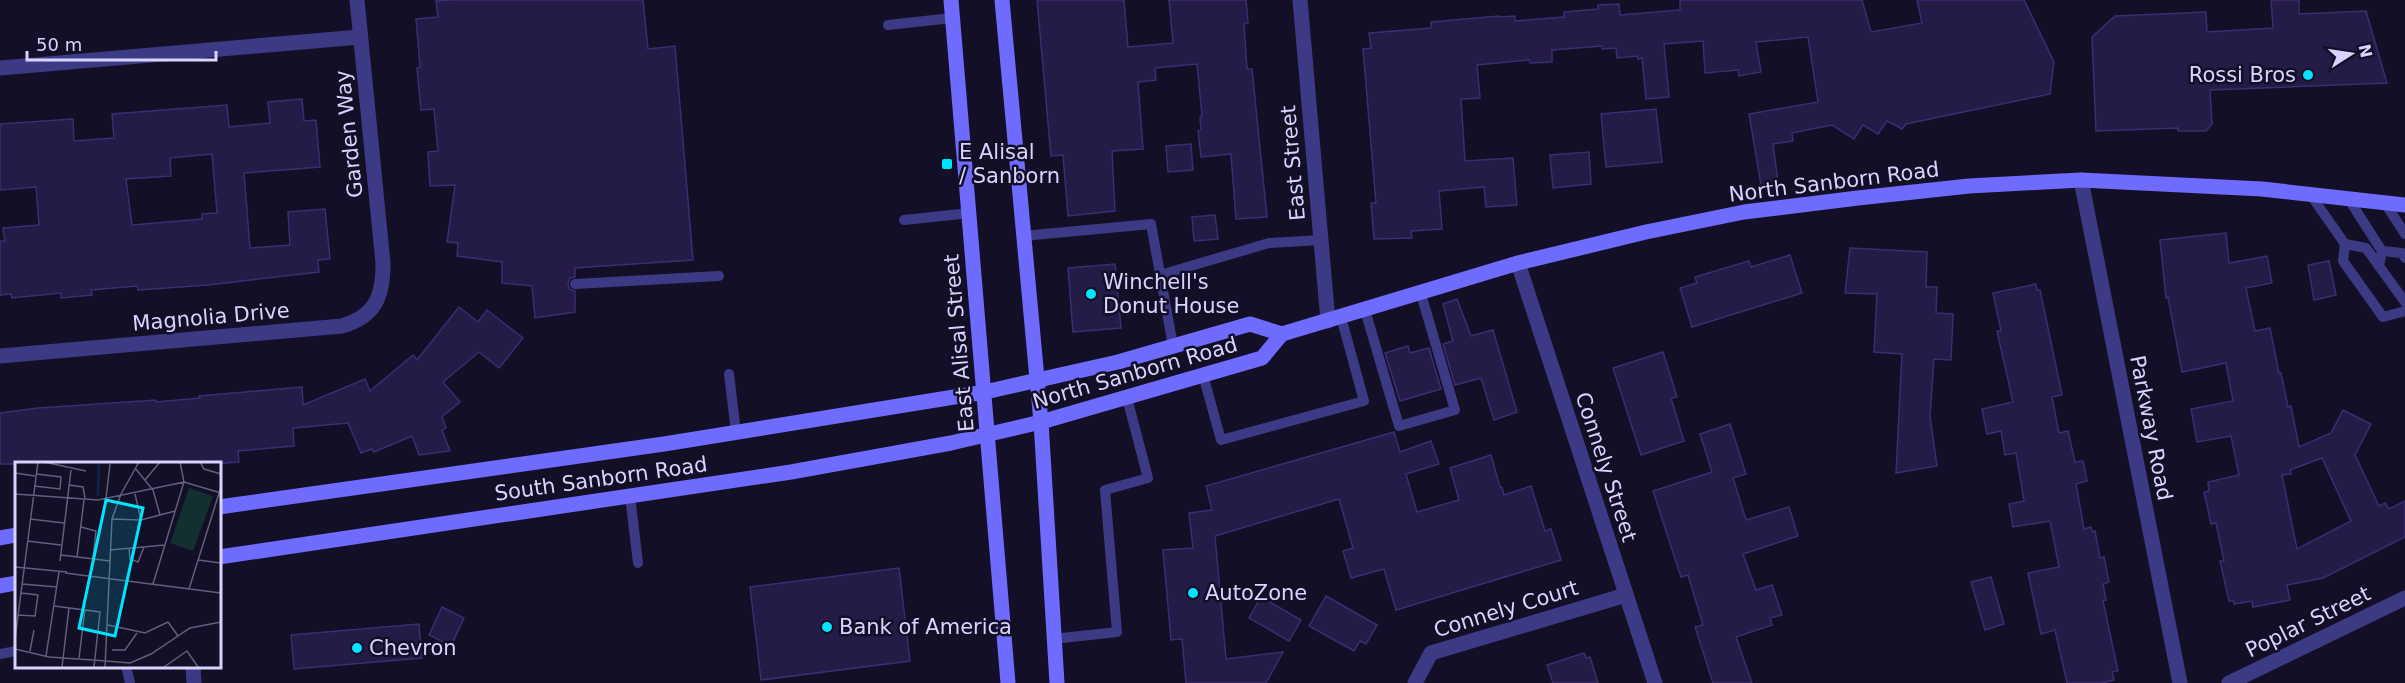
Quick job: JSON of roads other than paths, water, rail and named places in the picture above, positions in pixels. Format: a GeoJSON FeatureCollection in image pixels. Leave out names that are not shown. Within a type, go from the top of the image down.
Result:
{"type":"FeatureCollection","features":[{"type":"Feature","properties":{"kind":"main road","name":"East Alisal Street"},"geometry":{"type":"LineString","coordinates":[[951,0],[1008,683]]}},
{"type":"Feature","properties":{"kind":"main road"},"geometry":{"type":"LineString","coordinates":[[1002,0],[1041,422],[1057,683]]}},
{"type":"Feature","properties":{"kind":"main road","name":"North Sanborn Road"},"geometry":{"type":"LineString","coordinates":[[985,392],[1118,362],[1250,324],[1282,334],[1518,263],[1646,232],[1744,212],[1969,186],[2081,180],[2251,189],[2405,205]]}},
{"type":"Feature","properties":{"kind":"main road","name":"North Sanborn Road"},"geometry":{"type":"LineString","coordinates":[[988,435],[1127,398],[1262,358],[1282,334]]}},
{"type":"Feature","properties":{"kind":"main road","name":"South Sanborn Road"},"geometry":{"type":"LineString","coordinates":[[220,507],[736,432],[985,392]]}},
{"type":"Feature","properties":{"kind":"main road","name":"South Sanborn Road"},"geometry":{"type":"LineString","coordinates":[[220,557],[791,472],[988,435]]}},
{"type":"Feature","properties":{"kind":"main road"},"geometry":{"type":"LineString","coordinates":[[0,538],[15,535]]}},
{"type":"Feature","properties":{"kind":"main road"},"geometry":{"type":"LineString","coordinates":[[0,586],[15,584]]}},
{"type":"Feature","properties":{"kind":"street","name":"Garden Way"},"geometry":{"type":"LineString","coordinates":[[357,0],[383,263]]}},
{"type":"Feature","properties":{"kind":"street","name":"East Street"},"geometry":{"type":"LineString","coordinates":[[1300,0],[1321,240],[1335,319]]}},
{"type":"Feature","properties":{"kind":"street"},"geometry":{"type":"LineString","coordinates":[[0,68],[360,37]]}},
{"type":"Feature","properties":{"kind":"street","name":"Parkway Road"},"geometry":{"type":"LineString","coordinates":[[2081,180],[2180,683]]}},
{"type":"Feature","properties":{"kind":"street","name":"Magnolia Drive"},"geometry":{"type":"LineString","coordinates":[[0,356],[342,326],[357,322],[368,314],[376,303],[381,291],[383,263]]}},
{"type":"Feature","properties":{"kind":"street","name":"Connely Street"},"geometry":{"type":"LineString","coordinates":[[1518,263],[1655,683]]}},
{"type":"Feature","properties":{"kind":"street","name":"Connely Court"},"geometry":{"type":"LineString","coordinates":[[1415,683],[1431,653],[1626,595]]}},
{"type":"Feature","properties":{"kind":"street","name":"Poplar Street"},"geometry":{"type":"LineString","coordinates":[[2229,683],[2405,598]]}},
{"type":"Feature","properties":{"kind":"street"},"geometry":{"type":"LineString","coordinates":[[193,668],[194,683]]}},
{"type":"Feature","properties":{"kind":"lane"},"geometry":{"type":"LineString","coordinates":[[888,25],[952,18]]}},
{"type":"Feature","properties":{"kind":"lane"},"geometry":{"type":"LineString","coordinates":[[2310,194],[2345,244],[2343,261],[2383,317],[2405,311]]}},
{"type":"Feature","properties":{"kind":"lane"},"geometry":{"type":"LineString","coordinates":[[2348,198],[2382,251],[2379,266]]}},
{"type":"Feature","properties":{"kind":"lane"},"geometry":{"type":"LineString","coordinates":[[2385,203],[2405,234]]}},
{"type":"Feature","properties":{"kind":"lane"},"geometry":{"type":"LineString","coordinates":[[904,220],[970,213]]}},
{"type":"Feature","properties":{"kind":"lane"},"geometry":{"type":"LineString","coordinates":[[1023,236],[1151,224],[1173,346]]}},
{"type":"Feature","properties":{"kind":"lane"},"geometry":{"type":"LineString","coordinates":[[1160,275],[1269,243],[1321,240]]}},
{"type":"Feature","properties":{"kind":"lane"},"geometry":{"type":"LineString","coordinates":[[2345,244],[2366,248],[2405,302]]}},
{"type":"Feature","properties":{"kind":"lane"},"geometry":{"type":"LineString","coordinates":[[2382,251],[2402,254],[2405,258]]}},
{"type":"Feature","properties":{"kind":"lane"},"geometry":{"type":"LineString","coordinates":[[575,284],[719,276]]}},
{"type":"Feature","properties":{"kind":"lane"},"geometry":{"type":"LineString","coordinates":[[1365,310],[1399,426],[1455,410],[1421,294]]}},
{"type":"Feature","properties":{"kind":"lane"},"geometry":{"type":"LineString","coordinates":[[1203,375],[1221,440],[1364,401],[1335,319]]}},
{"type":"Feature","properties":{"kind":"lane"},"geometry":{"type":"LineString","coordinates":[[729,374],[736,432]]}},
{"type":"Feature","properties":{"kind":"lane"},"geometry":{"type":"LineString","coordinates":[[1053,639],[1117,632],[1105,490],[1148,478],[1127,398]]}},
{"type":"Feature","properties":{"kind":"lane"},"geometry":{"type":"LineString","coordinates":[[630,496],[638,563]]}},
{"type":"Feature","properties":{"kind":"lane"},"geometry":{"type":"LineString","coordinates":[[0,654],[15,651]]}},
{"type":"Feature","properties":{"kind":"lane"},"geometry":{"type":"LineString","coordinates":[[126,668],[130,683]]}},
{"type":"Feature","properties":{"kind":"place","name":"Rossi Bros"},"geometry":{"type":"Point","coordinates":[2308,75]}},
{"type":"Feature","properties":{"kind":"place","name":"E Alisal / Sanborn"},"geometry":{"type":"Point","coordinates":[947,164]}},
{"type":"Feature","properties":{"kind":"place","name":"Winchell's Donut House"},"geometry":{"type":"Point","coordinates":[1091,294]}},
{"type":"Feature","properties":{"kind":"place","name":"AutoZone"},"geometry":{"type":"Point","coordinates":[1193,593]}},
{"type":"Feature","properties":{"kind":"place","name":"Bank of America"},"geometry":{"type":"Point","coordinates":[827,627]}},
{"type":"Feature","properties":{"kind":"place","name":"Chevron"},"geometry":{"type":"Point","coordinates":[357,648]}}]}
